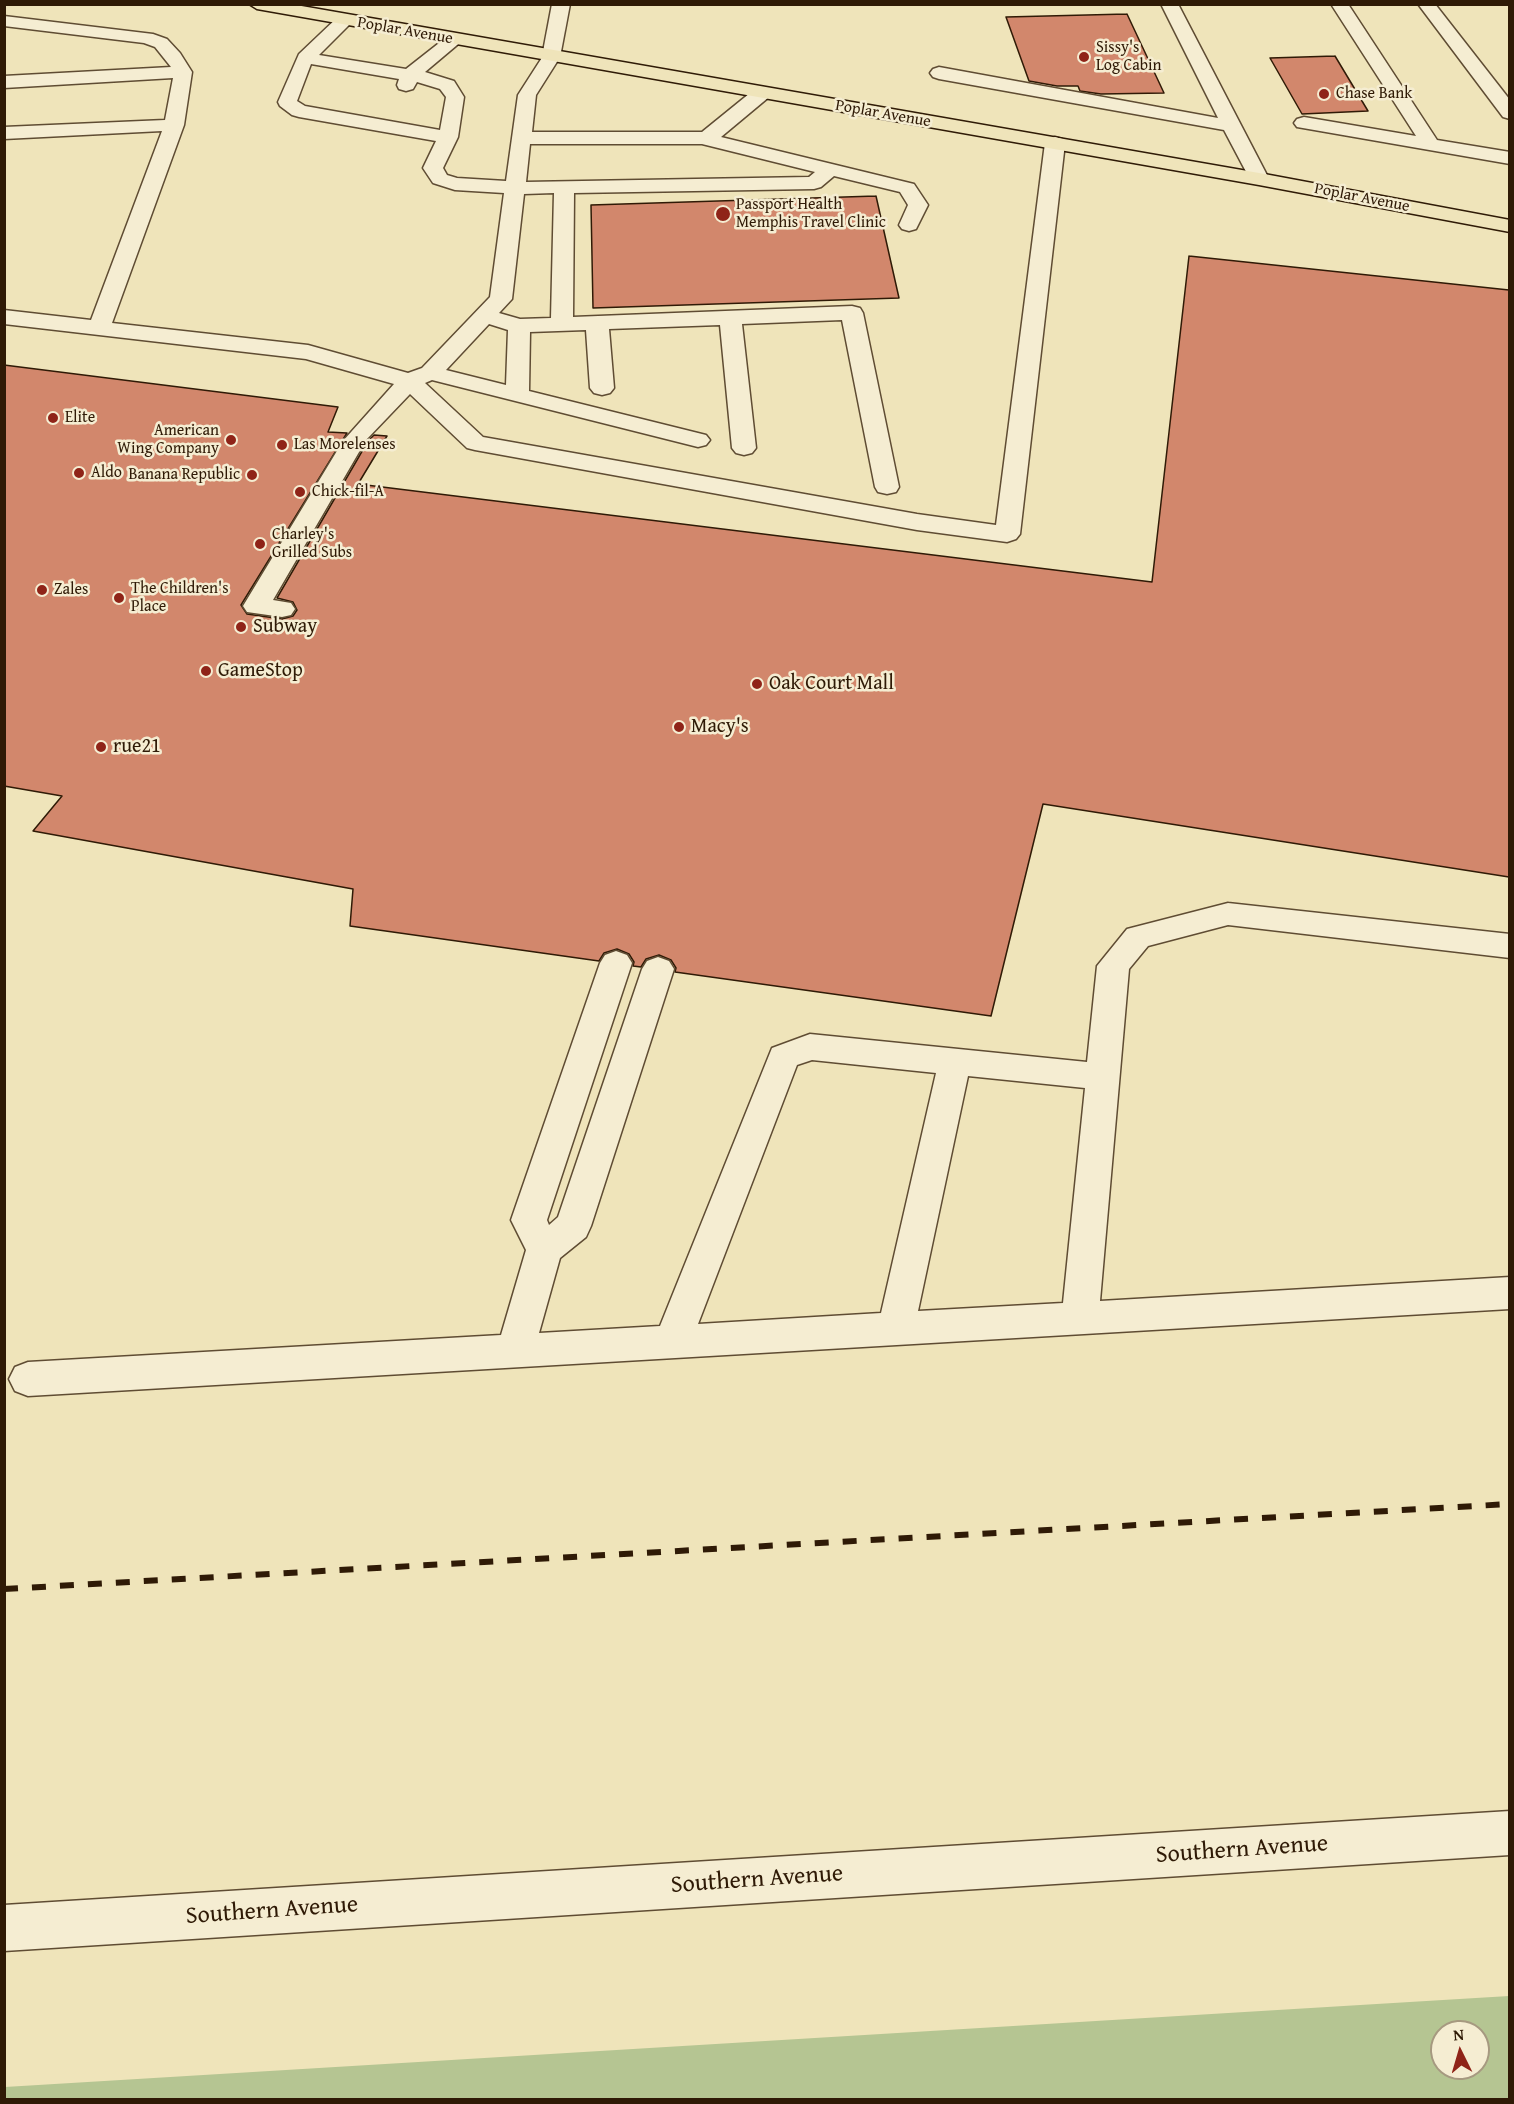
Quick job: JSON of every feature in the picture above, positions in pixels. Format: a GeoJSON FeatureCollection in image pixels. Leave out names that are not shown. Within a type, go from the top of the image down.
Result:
{"type":"FeatureCollection","features":[{"type":"Feature","properties":{"kind":"main road","name":"Poplar Avenue"},"geometry":{"type":"LineString","coordinates":[[257,4],[1259,179],[1509,226]]}},
{"type":"Feature","properties":{"kind":"street"},"geometry":{"type":"LineString","coordinates":[[282,609],[256,606],[357,438],[501,299],[527,94],[551,57],[561,4]]}},
{"type":"Feature","properties":{"kind":"street"},"geometry":{"type":"LineString","coordinates":[[1169,4],[1259,179]]}},
{"type":"Feature","properties":{"kind":"street"},"geometry":{"type":"LineString","coordinates":[[1339,4],[1431,145]]}},
{"type":"Feature","properties":{"kind":"street"},"geometry":{"type":"LineString","coordinates":[[1426,4],[1509,113]]}},
{"type":"Feature","properties":{"kind":"street"},"geometry":{"type":"LineString","coordinates":[[345,20],[305,58],[287,102],[299,111],[347,113],[394,122],[448,137]]}},
{"type":"Feature","properties":{"kind":"street"},"geometry":{"type":"LineString","coordinates":[[4,21],[147,38],[161,44],[174,57],[183,72],[174,124],[99,328]]}},
{"type":"Feature","properties":{"kind":"street"},"geometry":{"type":"LineString","coordinates":[[408,80],[454,40]]}},
{"type":"Feature","properties":{"kind":"street"},"geometry":{"type":"LineString","coordinates":[[305,58],[362,72],[408,80],[431,79],[447,85],[455,97],[448,137],[434,168],[440,179],[455,184],[515,188],[814,183],[829,170]]}},
{"type":"Feature","properties":{"kind":"street"},"geometry":{"type":"LineString","coordinates":[[4,82],[183,72]]}},
{"type":"Feature","properties":{"kind":"street"},"geometry":{"type":"LineString","coordinates":[[939,73],[1232,126]]}},
{"type":"Feature","properties":{"kind":"street"},"geometry":{"type":"LineString","coordinates":[[707,138],[762,93]]}},
{"type":"Feature","properties":{"kind":"street"},"geometry":{"type":"LineString","coordinates":[[1304,123],[1509,158]]}},
{"type":"Feature","properties":{"kind":"street"},"geometry":{"type":"LineString","coordinates":[[4,133],[174,124]]}},
{"type":"Feature","properties":{"kind":"street"},"geometry":{"type":"LineString","coordinates":[[521,138],[707,138],[907,188],[918,205],[909,225]]}},
{"type":"Feature","properties":{"kind":"street"},"geometry":{"type":"LineString","coordinates":[[420,377],[476,443],[917,522],[1007,534],[1054,143]]}},
{"type":"Feature","properties":{"kind":"street"},"geometry":{"type":"LineString","coordinates":[[562,324],[564,187]]}},
{"type":"Feature","properties":{"kind":"street"},"geometry":{"type":"LineString","coordinates":[[484,316],[519,326],[852,313],[887,487]]}},
{"type":"Feature","properties":{"kind":"street"},"geometry":{"type":"LineString","coordinates":[[4,317],[308,352],[420,377],[517,395],[698,440]]}},
{"type":"Feature","properties":{"kind":"street"},"geometry":{"type":"LineString","coordinates":[[730,317],[744,448]]}},
{"type":"Feature","properties":{"kind":"street"},"geometry":{"type":"LineString","coordinates":[[597,322],[602,388]]}},
{"type":"Feature","properties":{"kind":"street"},"geometry":{"type":"LineString","coordinates":[[517,395],[519,326]]}},
{"type":"Feature","properties":{"kind":"street"},"geometry":{"type":"LineString","coordinates":[[1080,1317],[1113,966],[1138,937],[1228,914],[1509,946]]}},
{"type":"Feature","properties":{"kind":"street"},"geometry":{"type":"LineString","coordinates":[[544,1250],[529,1220],[616,963]]}},
{"type":"Feature","properties":{"kind":"street"},"geometry":{"type":"LineString","coordinates":[[515,1350],[544,1250],[573,1226],[658,969]]}},
{"type":"Feature","properties":{"kind":"street"},"geometry":{"type":"LineString","coordinates":[[673,1341],[784,1057],[810,1047],[1103,1077]]}},
{"type":"Feature","properties":{"kind":"street"},"geometry":{"type":"LineString","coordinates":[[896,1327],[955,1061]]}},
{"type":"Feature","properties":{"kind":"street"},"geometry":{"type":"LineString","coordinates":[[28,1379],[1509,1293]]}},
{"type":"Feature","properties":{"kind":"street","name":"Southern Avenue"},"geometry":{"type":"LineString","coordinates":[[4,1928],[1509,1833]]}},
{"type":"Feature","properties":{"kind":"green space"},"geometry":{"type":"Polygon","coordinates":[[[1509,1996],[1509,2099],[5,2099],[5,2087],[1509,1996]]]}},
{"type":"Feature","properties":{"kind":"building","name":"Sissy's Log Cabin"},"geometry":{"type":"Polygon","coordinates":[[[1127,14],[1164,93],[1101,94],[1080,91],[1078,86],[1057,86],[1029,81],[1006,17],[1127,14]]]}},
{"type":"Feature","properties":{"kind":"building","name":"Chase Bank"},"geometry":{"type":"Polygon","coordinates":[[[1335,56],[1368,111],[1302,114],[1270,58],[1335,56]]]}},
{"type":"Feature","properties":{"kind":"building"},"geometry":{"type":"Polygon","coordinates":[[[876,196],[899,298],[593,308],[591,205],[876,196]]]}},
{"type":"Feature","properties":{"kind":"building","name":"Oak Court Mall"},"geometry":{"type":"Polygon","coordinates":[[[1189,256],[1509,290],[1509,877],[1043,804],[991,1016],[675,972],[676,968],[671,960],[659,955],[646,959],[641,967],[633,966],[634,962],[629,954],[617,949],[604,953],[599,961],[350,926],[353,889],[33,831],[62,796],[4,786],[4,365],[338,407],[328,432],[347,433],[241,605],[247,614],[282,619],[293,616],[297,610],[293,602],[277,598],[368,441],[374,435],[387,436],[358,484],[1152,582],[1189,256]]]}},
{"type":"Feature","properties":{"kind":"railway"},"geometry":{"type":"LineString","coordinates":[[4,1589],[1510,1504]]}},
{"type":"Feature","properties":{"kind":"place","name":"Sissy's Log Cabin"},"geometry":{"type":"Point","coordinates":[1084,57]}},
{"type":"Feature","properties":{"kind":"place","name":"Chase Bank"},"geometry":{"type":"Point","coordinates":[1324,94]}},
{"type":"Feature","properties":{"kind":"place","name":"Passport Health Memphis Travel Clinic"},"geometry":{"type":"Point","coordinates":[723,214]}},
{"type":"Feature","properties":{"kind":"place","name":"Elite"},"geometry":{"type":"Point","coordinates":[53,418]}},
{"type":"Feature","properties":{"kind":"place","name":"American Wing Company"},"geometry":{"type":"Point","coordinates":[231,440]}},
{"type":"Feature","properties":{"kind":"place","name":"Las Morelenses"},"geometry":{"type":"Point","coordinates":[282,445]}},
{"type":"Feature","properties":{"kind":"place","name":"Aldo"},"geometry":{"type":"Point","coordinates":[79,473]}},
{"type":"Feature","properties":{"kind":"place","name":"Banana Republic"},"geometry":{"type":"Point","coordinates":[252,475]}},
{"type":"Feature","properties":{"kind":"place","name":"Chick-fil-A"},"geometry":{"type":"Point","coordinates":[300,492]}},
{"type":"Feature","properties":{"kind":"place","name":"Charley's Grilled Subs"},"geometry":{"type":"Point","coordinates":[260,544]}},
{"type":"Feature","properties":{"kind":"place","name":"Zales"},"geometry":{"type":"Point","coordinates":[42,590]}},
{"type":"Feature","properties":{"kind":"place","name":"The Children's Place"},"geometry":{"type":"Point","coordinates":[119,598]}},
{"type":"Feature","properties":{"kind":"place","name":"Subway"},"geometry":{"type":"Point","coordinates":[241,627]}},
{"type":"Feature","properties":{"kind":"place","name":"GameStop"},"geometry":{"type":"Point","coordinates":[206,671]}},
{"type":"Feature","properties":{"kind":"place","name":"Oak Court Mall"},"geometry":{"type":"Point","coordinates":[757,684]}},
{"type":"Feature","properties":{"kind":"place","name":"Macy's"},"geometry":{"type":"Point","coordinates":[679,727]}},
{"type":"Feature","properties":{"kind":"place","name":"rue21"},"geometry":{"type":"Point","coordinates":[101,747]}}]}
